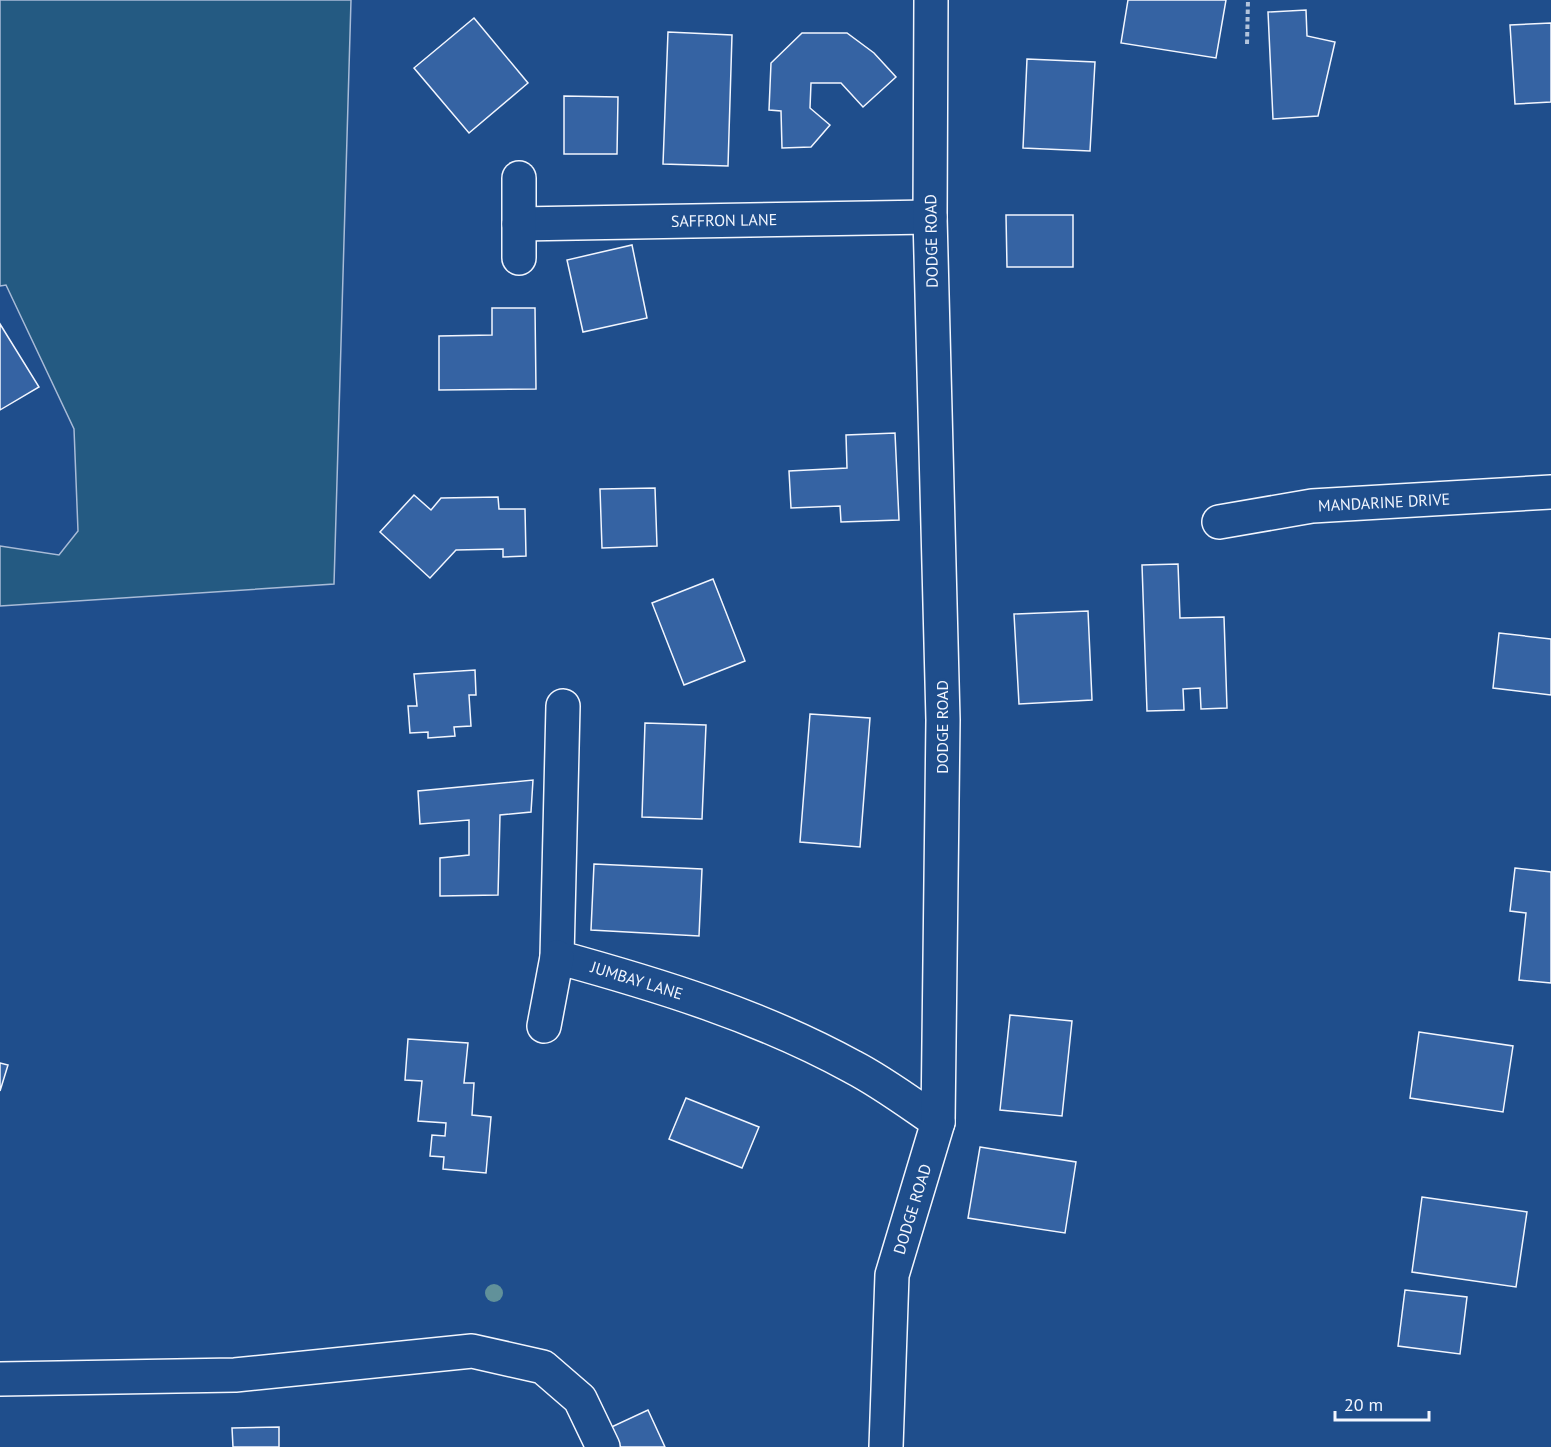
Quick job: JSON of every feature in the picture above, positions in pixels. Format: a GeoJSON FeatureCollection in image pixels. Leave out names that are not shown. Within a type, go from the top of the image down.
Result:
{"type":"FeatureCollection","features":[{"type":"Feature","properties":{"kind":"street","name":"DODGE ROAD"},"geometry":{"type":"LineString","coordinates":[[886,1447],[892,1275],[938,1122],[943,720],[930,217],[931,0]]}},
{"type":"Feature","properties":{"kind":"street"},"geometry":{"type":"LineString","coordinates":[[519,178],[519,258]]}},
{"type":"Feature","properties":{"kind":"street","name":"SAFFRON LANE"},"geometry":{"type":"LineString","coordinates":[[519,224],[930,217]]}},
{"type":"Feature","properties":{"kind":"street","name":"MANDARINE DRIVE"},"geometry":{"type":"LineString","coordinates":[[1219,522],[1312,506],[1551,492]]}},
{"type":"Feature","properties":{"kind":"street"},"geometry":{"type":"LineString","coordinates":[[544,1026],[557,957],[563,706]]}},
{"type":"Feature","properties":{"kind":"street","name":"JUMBAY LANE"},"geometry":{"type":"LineString","coordinates":[[557,957],[650,982],[747,1017],[854,1067],[938,1122]]}},
{"type":"Feature","properties":{"kind":"street"},"geometry":{"type":"LineString","coordinates":[[0,1379],[235,1375],[472,1351],[543,1367],[580,1399],[603,1447]]}},
{"type":"Feature","properties":{"kind":"path"},"geometry":{"type":"LineString","coordinates":[[1247,44],[1248,0]]}},
{"type":"Feature","properties":{"kind":"shaded area"},"geometry":{"type":"Polygon","coordinates":[[[0,0],[351,0],[334,584],[0,606],[0,546],[59,555],[78,531],[74,429],[6,285],[0,286],[0,0]]]}},
{"type":"Feature","properties":{"kind":"building"},"geometry":{"type":"Polygon","coordinates":[[[1128,0],[1226,0],[1216,58],[1121,43],[1128,0]]]}},
{"type":"Feature","properties":{"kind":"building"},"geometry":{"type":"Polygon","coordinates":[[[1306,10],[1307,36],[1335,42],[1318,116],[1273,119],[1268,12],[1306,10]]]}},
{"type":"Feature","properties":{"kind":"building"},"geometry":{"type":"Polygon","coordinates":[[[474,18],[528,83],[469,133],[414,68],[474,18]]]}},
{"type":"Feature","properties":{"kind":"building"},"geometry":{"type":"Polygon","coordinates":[[[1551,23],[1551,102],[1515,104],[1510,25],[1551,23]]]}},
{"type":"Feature","properties":{"kind":"building"},"geometry":{"type":"Polygon","coordinates":[[[668,32],[732,35],[728,166],[663,164],[668,32]]]}},
{"type":"Feature","properties":{"kind":"building"},"geometry":{"type":"Polygon","coordinates":[[[802,33],[847,33],[874,53],[896,77],[863,107],[841,83],[811,83],[810,108],[830,125],[811,147],[782,148],[781,111],[769,110],[771,63],[802,33]]]}},
{"type":"Feature","properties":{"kind":"building"},"geometry":{"type":"Polygon","coordinates":[[[1027,59],[1095,62],[1090,151],[1023,148],[1027,59]]]}},
{"type":"Feature","properties":{"kind":"building"},"geometry":{"type":"Polygon","coordinates":[[[564,96],[618,97],[617,154],[564,154],[564,96]]]}},
{"type":"Feature","properties":{"kind":"building"},"geometry":{"type":"Polygon","coordinates":[[[1006,215],[1073,215],[1073,267],[1007,267],[1006,215]]]}},
{"type":"Feature","properties":{"kind":"building"},"geometry":{"type":"Polygon","coordinates":[[[632,245],[647,318],[583,332],[567,260],[632,245]]]}},
{"type":"Feature","properties":{"kind":"building"},"geometry":{"type":"Polygon","coordinates":[[[492,308],[535,308],[536,389],[439,390],[439,336],[492,335],[492,308]]]}},
{"type":"Feature","properties":{"kind":"building"},"geometry":{"type":"Polygon","coordinates":[[[0,324],[39,387],[0,410],[0,324]]]}},
{"type":"Feature","properties":{"kind":"building"},"geometry":{"type":"Polygon","coordinates":[[[895,433],[899,520],[841,522],[840,506],[791,508],[789,471],[847,468],[846,435],[895,433]]]}},
{"type":"Feature","properties":{"kind":"building"},"geometry":{"type":"Polygon","coordinates":[[[655,488],[657,546],[602,548],[600,489],[655,488]]]}},
{"type":"Feature","properties":{"kind":"building"},"geometry":{"type":"Polygon","coordinates":[[[414,495],[431,510],[441,498],[498,497],[499,509],[525,509],[526,556],[503,557],[503,549],[456,550],[430,578],[380,532],[414,495]]]}},
{"type":"Feature","properties":{"kind":"building"},"geometry":{"type":"Polygon","coordinates":[[[1178,564],[1180,618],[1224,617],[1227,708],[1201,709],[1200,688],[1183,689],[1184,710],[1147,711],[1142,565],[1178,564]]]}},
{"type":"Feature","properties":{"kind":"building"},"geometry":{"type":"Polygon","coordinates":[[[713,579],[745,661],[684,685],[652,603],[713,579]]]}},
{"type":"Feature","properties":{"kind":"building"},"geometry":{"type":"Polygon","coordinates":[[[1088,611],[1092,700],[1019,704],[1014,614],[1088,611]]]}},
{"type":"Feature","properties":{"kind":"building"},"geometry":{"type":"Polygon","coordinates":[[[1499,633],[1551,639],[1551,695],[1493,688],[1499,633]]]}},
{"type":"Feature","properties":{"kind":"building"},"geometry":{"type":"Polygon","coordinates":[[[475,670],[476,695],[469,695],[471,726],[454,727],[455,736],[428,738],[428,732],[410,733],[408,706],[417,706],[414,674],[475,670]]]}},
{"type":"Feature","properties":{"kind":"building"},"geometry":{"type":"Polygon","coordinates":[[[810,714],[870,718],[860,847],[800,842],[810,714]]]}},
{"type":"Feature","properties":{"kind":"building"},"geometry":{"type":"Polygon","coordinates":[[[645,723],[706,725],[702,819],[642,817],[645,723]]]}},
{"type":"Feature","properties":{"kind":"building"},"geometry":{"type":"Polygon","coordinates":[[[533,780],[531,812],[500,815],[498,895],[440,896],[440,858],[469,855],[469,820],[420,824],[418,791],[533,780]]]}},
{"type":"Feature","properties":{"kind":"building"},"geometry":{"type":"Polygon","coordinates":[[[594,864],[702,869],[699,936],[591,930],[594,864]]]}},
{"type":"Feature","properties":{"kind":"building"},"geometry":{"type":"Polygon","coordinates":[[[1515,868],[1551,872],[1551,983],[1519,980],[1526,913],[1510,911],[1515,868]]]}},
{"type":"Feature","properties":{"kind":"building"},"geometry":{"type":"Polygon","coordinates":[[[1010,1015],[1072,1021],[1062,1116],[1000,1110],[1010,1015]]]}},
{"type":"Feature","properties":{"kind":"building"},"geometry":{"type":"Polygon","coordinates":[[[1419,1032],[1513,1046],[1503,1112],[1410,1098],[1419,1032]]]}},
{"type":"Feature","properties":{"kind":"building"},"geometry":{"type":"Polygon","coordinates":[[[408,1039],[468,1043],[464,1083],[474,1083],[472,1115],[491,1117],[486,1173],[443,1169],[444,1157],[430,1156],[432,1135],[445,1136],[446,1123],[418,1121],[422,1081],[405,1080],[408,1039]]]}},
{"type":"Feature","properties":{"kind":"building"},"geometry":{"type":"Polygon","coordinates":[[[0,1063],[8,1065],[0,1091],[0,1063]]]}},
{"type":"Feature","properties":{"kind":"building"},"geometry":{"type":"Polygon","coordinates":[[[686,1098],[759,1127],[742,1168],[669,1139],[686,1098]]]}},
{"type":"Feature","properties":{"kind":"building"},"geometry":{"type":"Polygon","coordinates":[[[980,1147],[1076,1162],[1065,1233],[968,1218],[980,1147]]]}},
{"type":"Feature","properties":{"kind":"building"},"geometry":{"type":"Polygon","coordinates":[[[1422,1197],[1527,1212],[1516,1287],[1412,1272],[1422,1197]]]}},
{"type":"Feature","properties":{"kind":"building"},"geometry":{"type":"Polygon","coordinates":[[[1405,1290],[1467,1297],[1460,1354],[1398,1346],[1405,1290]]]}},
{"type":"Feature","properties":{"kind":"building"},"geometry":{"type":"Polygon","coordinates":[[[648,1410],[665,1447],[621,1447],[605,1430],[648,1410]]]}},
{"type":"Feature","properties":{"kind":"building"},"geometry":{"type":"Polygon","coordinates":[[[279,1427],[279,1447],[233,1447],[232,1428],[279,1427]]]}}]}
